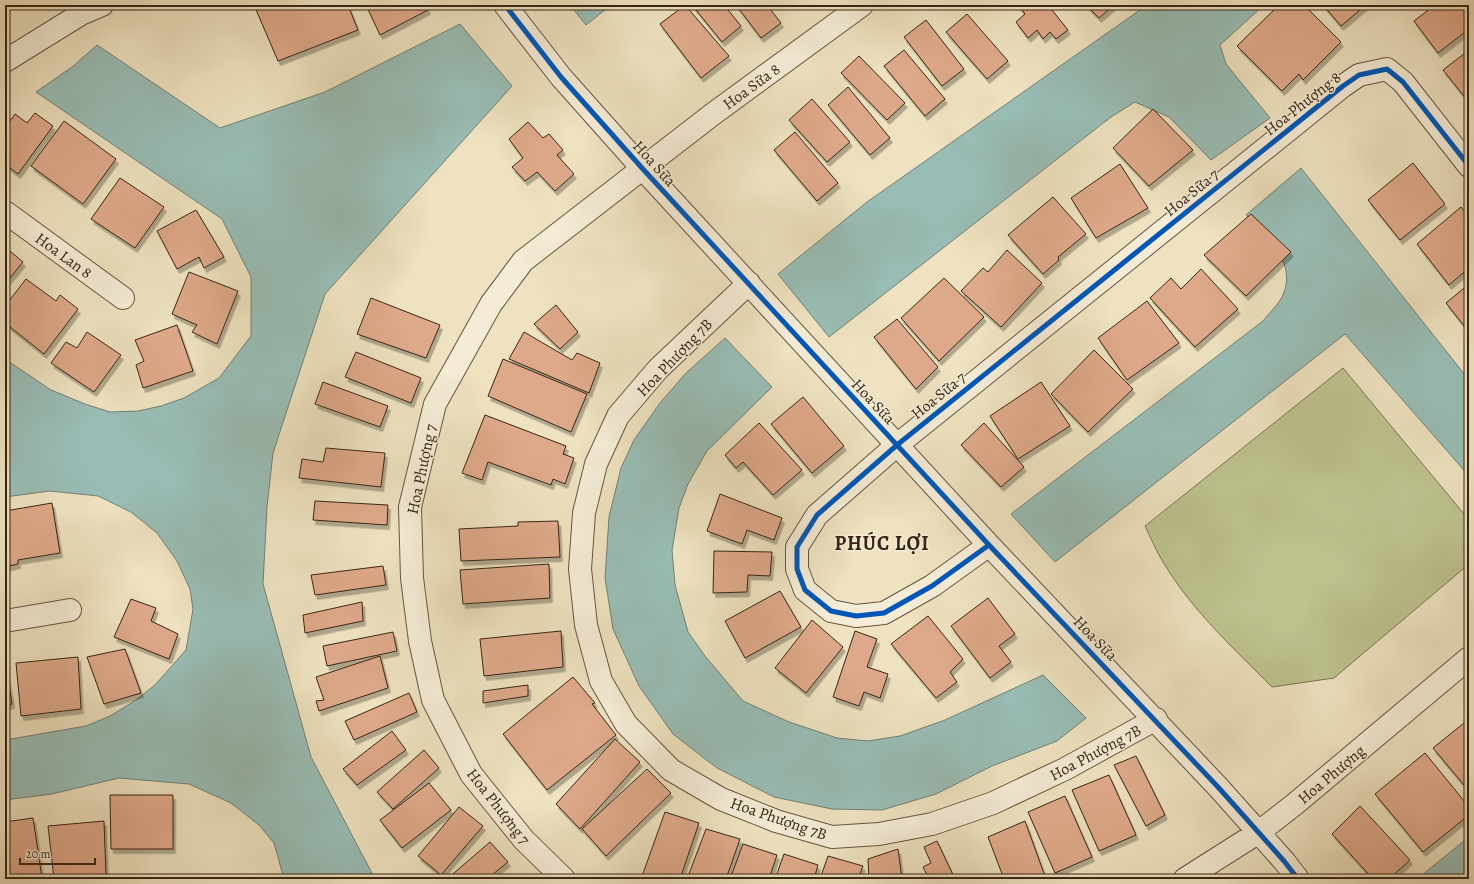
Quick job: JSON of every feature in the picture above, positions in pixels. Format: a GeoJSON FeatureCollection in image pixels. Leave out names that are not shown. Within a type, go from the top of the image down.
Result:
{"type":"FeatureCollection","features":[{"type":"Feature","properties":{"kind":"street"},"geometry":{"type":"LineString","coordinates":[[5,61],[81,14],[102,5]]}},
{"type":"Feature","properties":{"kind":"street","name":"Hoa Sữa"},"geometry":{"type":"LineString","coordinates":[[505,5],[561,77],[642,168],[989,545],[1156,720],[1259,832],[1298,879]]}},
{"type":"Feature","properties":{"kind":"street","name":"Hoa Sữa 8"},"geometry":{"type":"LineString","coordinates":[[642,168],[862,5]]}},
{"type":"Feature","properties":{"kind":"street","name":"Hoa Phượng 8"},"geometry":{"type":"LineString","coordinates":[[1252,159],[1359,75],[1387,69],[1403,82],[1469,166]]}},
{"type":"Feature","properties":{"kind":"street","name":"Hoa Sữa 7"},"geometry":{"type":"LineString","coordinates":[[989,545],[932,586],[884,613],[856,616],[831,611],[805,590],[797,569],[797,547],[817,515],[897,445],[1252,159]]}},
{"type":"Feature","properties":{"kind":"street","name":"Hoa Phượng 7"},"geometry":{"type":"LineString","coordinates":[[564,879],[524,840],[471,774],[433,700],[420,641],[412,578],[410,507],[435,404],[491,304],[523,261],[642,168]]}},
{"type":"Feature","properties":{"kind":"street","name":"Hoa Lan 8"},"geometry":{"type":"LineString","coordinates":[[5,212],[123,298]]}},
{"type":"Feature","properties":{"kind":"street","name":"Hoa Phượng 7B"},"geometry":{"type":"LineString","coordinates":[[749,283],[653,374],[618,416],[596,464],[584,513],[580,569],[586,625],[601,681],[626,724],[671,770],[721,799],[776,821],[832,837],[878,834],[932,824],[993,803],[1065,769],[1156,720]]}},
{"type":"Feature","properties":{"kind":"street"},"geometry":{"type":"LineString","coordinates":[[5,621],[70,610]]}},
{"type":"Feature","properties":{"kind":"street","name":"Hoa Phượng"},"geometry":{"type":"LineString","coordinates":[[1185,879],[1259,832],[1295,804],[1469,658]]}},
{"type":"Feature","properties":{"kind":"green space"},"geometry":{"type":"Polygon","coordinates":[[[1343,368],[1469,520],[1469,564],[1334,678],[1272,687],[1213,628],[1186,596],[1160,558],[1145,526],[1343,368]]]}},
{"type":"Feature","properties":{"kind":"water"},"geometry":{"type":"Polygon","coordinates":[[[570,5],[611,5],[586,25],[570,5]]]}},
{"type":"Feature","properties":{"kind":"water"},"geometry":{"type":"Polygon","coordinates":[[[1147,5],[1264,5],[1220,45],[1226,64],[1270,118],[1211,160],[1169,117],[1135,102],[1111,117],[829,337],[778,274],[867,202],[1147,5]]]}},
{"type":"Feature","properties":{"kind":"water"},"geometry":{"type":"Polygon","coordinates":[[[460,24],[512,86],[325,294],[273,453],[267,507],[263,584],[311,757],[375,879],[284,879],[274,843],[259,825],[231,803],[189,784],[119,778],[52,794],[5,800],[5,740],[86,726],[110,716],[136,700],[155,685],[186,650],[193,609],[190,589],[177,561],[157,533],[131,512],[98,496],[50,491],[5,497],[5,359],[51,390],[85,404],[110,412],[138,411],[161,406],[184,398],[219,378],[251,336],[251,277],[222,219],[36,92],[72,67],[97,45],[220,128],[325,92],[460,24]]]}},
{"type":"Feature","properties":{"kind":"water"},"geometry":{"type":"Polygon","coordinates":[[[1301,168],[1469,380],[1469,476],[1345,334],[1055,562],[1011,514],[1263,321],[1276,306],[1282,297],[1286,285],[1286,273],[1283,262],[1271,241],[1246,215],[1301,168]]]}},
{"type":"Feature","properties":{"kind":"water"},"geometry":{"type":"Polygon","coordinates":[[[725,338],[772,387],[707,451],[688,484],[679,508],[672,550],[675,585],[688,632],[705,656],[743,701],[789,722],[837,738],[868,741],[900,736],[945,720],[1043,675],[1086,718],[1057,741],[992,766],[936,794],[882,810],[832,809],[774,797],[717,768],[673,734],[639,686],[613,629],[605,578],[609,517],[621,468],[634,440],[660,403],[686,373],[725,338]]]}},
{"type":"Feature","properties":{"kind":"water"},"geometry":{"type":"Polygon","coordinates":[[[1469,837],[1469,879],[1417,879],[1469,837]]]}},
{"type":"Feature","properties":{"kind":"building"},"geometry":{"type":"Polygon","coordinates":[[[254,5],[348,5],[358,30],[278,61],[254,5]]]}},
{"type":"Feature","properties":{"kind":"building"},"geometry":{"type":"Polygon","coordinates":[[[366,5],[426,5],[428,10],[380,35],[366,5]]]}},
{"type":"Feature","properties":{"kind":"building"},"geometry":{"type":"Polygon","coordinates":[[[685,5],[729,56],[701,78],[660,24],[685,5]]]}},
{"type":"Feature","properties":{"kind":"building"},"geometry":{"type":"Polygon","coordinates":[[[692,5],[724,5],[741,26],[722,42],[692,5]]]}},
{"type":"Feature","properties":{"kind":"building"},"geometry":{"type":"Polygon","coordinates":[[[736,5],[767,5],[781,23],[761,38],[736,5]]]}},
{"type":"Feature","properties":{"kind":"building"},"geometry":{"type":"Polygon","coordinates":[[[1018,5],[1048,5],[1068,30],[1056,39],[1050,32],[1043,39],[1037,30],[1028,38],[1016,22],[1025,14],[1018,5]]]}},
{"type":"Feature","properties":{"kind":"building"},"geometry":{"type":"Polygon","coordinates":[[[1086,5],[1114,5],[1099,18],[1086,5]]]}},
{"type":"Feature","properties":{"kind":"building"},"geometry":{"type":"Polygon","coordinates":[[[1279,5],[1304,5],[1341,42],[1303,80],[1299,74],[1282,91],[1237,46],[1279,5]]]}},
{"type":"Feature","properties":{"kind":"building"},"geometry":{"type":"Polygon","coordinates":[[[1323,5],[1366,5],[1341,26],[1323,5]]]}},
{"type":"Feature","properties":{"kind":"building"},"geometry":{"type":"Polygon","coordinates":[[[1435,5],[1469,5],[1469,29],[1438,53],[1414,21],[1435,5]]]}},
{"type":"Feature","properties":{"kind":"building"},"geometry":{"type":"Polygon","coordinates":[[[967,14],[1008,61],[987,79],[946,32],[967,14]]]}},
{"type":"Feature","properties":{"kind":"building"},"geometry":{"type":"Polygon","coordinates":[[[926,20],[964,69],[942,86],[904,37],[926,20]]]}},
{"type":"Feature","properties":{"kind":"building"},"geometry":{"type":"Polygon","coordinates":[[[904,50],[945,99],[925,116],[884,66],[904,50]]]}},
{"type":"Feature","properties":{"kind":"building"},"geometry":{"type":"Polygon","coordinates":[[[1469,50],[1469,100],[1468,101],[1443,70],[1469,50]]]}},
{"type":"Feature","properties":{"kind":"building"},"geometry":{"type":"Polygon","coordinates":[[[859,56],[905,103],[887,120],[841,73],[859,56]]]}},
{"type":"Feature","properties":{"kind":"building"},"geometry":{"type":"Polygon","coordinates":[[[848,87],[890,138],[870,155],[828,105],[848,87]]]}},
{"type":"Feature","properties":{"kind":"building"},"geometry":{"type":"Polygon","coordinates":[[[812,99],[850,142],[827,162],[789,120],[812,99]]]}},
{"type":"Feature","properties":{"kind":"building"},"geometry":{"type":"Polygon","coordinates":[[[1153,109],[1193,150],[1149,186],[1113,148],[1153,109]]]}},
{"type":"Feature","properties":{"kind":"building"},"geometry":{"type":"Polygon","coordinates":[[[35,113],[53,126],[18,174],[5,164],[5,128],[15,114],[27,123],[35,113]]]}},
{"type":"Feature","properties":{"kind":"building"},"geometry":{"type":"Polygon","coordinates":[[[64,121],[116,159],[83,204],[31,166],[64,121]]]}},
{"type":"Feature","properties":{"kind":"building"},"geometry":{"type":"Polygon","coordinates":[[[528,122],[543,138],[549,134],[563,150],[557,155],[574,174],[555,191],[537,172],[525,181],[512,167],[523,158],[509,139],[528,122]]]}},
{"type":"Feature","properties":{"kind":"building"},"geometry":{"type":"Polygon","coordinates":[[[795,132],[838,183],[817,201],[774,150],[795,132]]]}},
{"type":"Feature","properties":{"kind":"building"},"geometry":{"type":"Polygon","coordinates":[[[1413,163],[1445,204],[1400,240],[1368,200],[1413,163]]]}},
{"type":"Feature","properties":{"kind":"building"},"geometry":{"type":"Polygon","coordinates":[[[1120,164],[1148,208],[1096,238],[1071,198],[1120,164]]]}},
{"type":"Feature","properties":{"kind":"building"},"geometry":{"type":"Polygon","coordinates":[[[120,178],[164,207],[135,248],[91,219],[120,178]]]}},
{"type":"Feature","properties":{"kind":"building"},"geometry":{"type":"Polygon","coordinates":[[[1053,197],[1086,234],[1058,257],[1059,260],[1043,274],[1008,235],[1053,197]]]}},
{"type":"Feature","properties":{"kind":"building"},"geometry":{"type":"Polygon","coordinates":[[[1461,207],[1469,217],[1469,268],[1449,285],[1417,244],[1461,207]]]}},
{"type":"Feature","properties":{"kind":"building"},"geometry":{"type":"Polygon","coordinates":[[[196,210],[224,257],[204,268],[199,257],[177,269],[157,231],[196,210]]]}},
{"type":"Feature","properties":{"kind":"building"},"geometry":{"type":"Polygon","coordinates":[[[1251,214],[1291,252],[1246,296],[1204,255],[1251,214]]]}},
{"type":"Feature","properties":{"kind":"building"},"geometry":{"type":"Polygon","coordinates":[[[5,247],[23,262],[5,284],[5,247]]]}},
{"type":"Feature","properties":{"kind":"building"},"geometry":{"type":"Polygon","coordinates":[[[1007,250],[1042,283],[1001,327],[961,291],[983,268],[988,272],[1007,250]]]}},
{"type":"Feature","properties":{"kind":"building"},"geometry":{"type":"Polygon","coordinates":[[[1201,269],[1238,309],[1195,347],[1150,298],[1171,278],[1181,289],[1201,269]]]}},
{"type":"Feature","properties":{"kind":"building"},"geometry":{"type":"Polygon","coordinates":[[[189,272],[238,291],[217,344],[192,332],[197,325],[172,314],[189,272]]]}},
{"type":"Feature","properties":{"kind":"building"},"geometry":{"type":"Polygon","coordinates":[[[944,278],[984,317],[939,361],[901,318],[944,278]]]}},
{"type":"Feature","properties":{"kind":"building"},"geometry":{"type":"Polygon","coordinates":[[[26,279],[56,301],[60,295],[78,309],[44,354],[5,323],[5,306],[26,279]]]}},
{"type":"Feature","properties":{"kind":"building"},"geometry":{"type":"Polygon","coordinates":[[[1469,284],[1469,332],[1446,303],[1469,284]]]}},
{"type":"Feature","properties":{"kind":"building"},"geometry":{"type":"Polygon","coordinates":[[[371,298],[440,325],[426,358],[357,334],[371,298]]]}},
{"type":"Feature","properties":{"kind":"building"},"geometry":{"type":"Polygon","coordinates":[[[1147,301],[1179,343],[1127,380],[1098,338],[1147,301]]]}},
{"type":"Feature","properties":{"kind":"building"},"geometry":{"type":"Polygon","coordinates":[[[556,305],[578,332],[560,349],[534,324],[556,305]]]}},
{"type":"Feature","properties":{"kind":"building"},"geometry":{"type":"Polygon","coordinates":[[[897,319],[938,367],[916,389],[874,337],[897,319]]]}},
{"type":"Feature","properties":{"kind":"building"},"geometry":{"type":"Polygon","coordinates":[[[177,325],[193,371],[143,388],[136,365],[144,361],[135,340],[177,325]]]}},
{"type":"Feature","properties":{"kind":"building"},"geometry":{"type":"Polygon","coordinates":[[[87,332],[121,355],[94,392],[51,363],[66,342],[77,348],[87,332]]]}},
{"type":"Feature","properties":{"kind":"building"},"geometry":{"type":"Polygon","coordinates":[[[524,332],[572,360],[577,353],[600,363],[589,393],[509,359],[524,332]]]}},
{"type":"Feature","properties":{"kind":"building"},"geometry":{"type":"Polygon","coordinates":[[[1094,350],[1133,389],[1088,432],[1051,394],[1094,350]]]}},
{"type":"Feature","properties":{"kind":"building"},"geometry":{"type":"Polygon","coordinates":[[[356,352],[421,378],[411,403],[345,377],[356,352]]]}},
{"type":"Feature","properties":{"kind":"building"},"geometry":{"type":"Polygon","coordinates":[[[503,359],[587,394],[571,432],[488,396],[503,359]]]}},
{"type":"Feature","properties":{"kind":"building"},"geometry":{"type":"Polygon","coordinates":[[[323,382],[388,406],[380,427],[315,404],[323,382]]]}},
{"type":"Feature","properties":{"kind":"building"},"geometry":{"type":"Polygon","coordinates":[[[1041,382],[1070,426],[1018,459],[990,416],[1041,382]]]}},
{"type":"Feature","properties":{"kind":"building"},"geometry":{"type":"Polygon","coordinates":[[[803,397],[844,446],[812,473],[771,424],[803,397]]]}},
{"type":"Feature","properties":{"kind":"building"},"geometry":{"type":"Polygon","coordinates":[[[485,415],[566,446],[563,454],[574,458],[565,484],[553,479],[551,485],[488,462],[482,480],[462,473],[485,415]]]}},
{"type":"Feature","properties":{"kind":"building"},"geometry":{"type":"Polygon","coordinates":[[[759,423],[802,470],[773,495],[743,462],[736,468],[725,455],[759,423]]]}},
{"type":"Feature","properties":{"kind":"building"},"geometry":{"type":"Polygon","coordinates":[[[984,423],[1024,467],[1001,487],[961,445],[984,423]]]}},
{"type":"Feature","properties":{"kind":"building"},"geometry":{"type":"Polygon","coordinates":[[[326,448],[385,453],[381,487],[299,478],[302,459],[323,462],[326,448]]]}},
{"type":"Feature","properties":{"kind":"building"},"geometry":{"type":"Polygon","coordinates":[[[720,494],[782,518],[774,540],[747,530],[742,544],[707,531],[720,494]]]}},
{"type":"Feature","properties":{"kind":"building"},"geometry":{"type":"Polygon","coordinates":[[[315,501],[388,505],[387,525],[313,520],[315,501]]]}},
{"type":"Feature","properties":{"kind":"building"},"geometry":{"type":"Polygon","coordinates":[[[52,503],[60,553],[18,560],[18,564],[5,567],[5,511],[52,503]]]}},
{"type":"Feature","properties":{"kind":"building"},"geometry":{"type":"Polygon","coordinates":[[[558,521],[560,557],[461,561],[459,529],[518,526],[518,522],[558,521]]]}},
{"type":"Feature","properties":{"kind":"building"},"geometry":{"type":"Polygon","coordinates":[[[714,551],[772,552],[770,576],[748,575],[747,592],[713,593],[714,551]]]}},
{"type":"Feature","properties":{"kind":"building"},"geometry":{"type":"Polygon","coordinates":[[[549,564],[550,598],[463,604],[460,570],[549,564]]]}},
{"type":"Feature","properties":{"kind":"building"},"geometry":{"type":"Polygon","coordinates":[[[383,566],[386,585],[315,595],[311,575],[383,566]]]}},
{"type":"Feature","properties":{"kind":"building"},"geometry":{"type":"Polygon","coordinates":[[[780,591],[801,627],[745,658],[725,621],[780,591]]]}},
{"type":"Feature","properties":{"kind":"building"},"geometry":{"type":"Polygon","coordinates":[[[988,598],[1015,634],[999,646],[1011,662],[990,678],[951,626],[988,598]]]}},
{"type":"Feature","properties":{"kind":"building"},"geometry":{"type":"Polygon","coordinates":[[[131,599],[156,608],[151,621],[178,634],[169,659],[114,637],[131,599]]]}},
{"type":"Feature","properties":{"kind":"building"},"geometry":{"type":"Polygon","coordinates":[[[362,602],[363,621],[305,633],[303,615],[362,602]]]}},
{"type":"Feature","properties":{"kind":"building"},"geometry":{"type":"Polygon","coordinates":[[[928,616],[963,659],[950,672],[957,682],[936,698],[891,644],[928,616]]]}},
{"type":"Feature","properties":{"kind":"building"},"geometry":{"type":"Polygon","coordinates":[[[812,620],[843,647],[806,693],[775,668],[812,620]]]}},
{"type":"Feature","properties":{"kind":"building"},"geometry":{"type":"Polygon","coordinates":[[[561,631],[563,667],[484,676],[480,639],[561,631]]]}},
{"type":"Feature","properties":{"kind":"building"},"geometry":{"type":"Polygon","coordinates":[[[855,631],[877,639],[867,667],[888,674],[880,698],[864,692],[859,706],[833,697],[855,631]]]}},
{"type":"Feature","properties":{"kind":"building"},"geometry":{"type":"Polygon","coordinates":[[[393,632],[397,651],[327,666],[323,646],[393,632]]]}},
{"type":"Feature","properties":{"kind":"building"},"geometry":{"type":"Polygon","coordinates":[[[125,649],[141,693],[104,704],[87,657],[125,649]]]}},
{"type":"Feature","properties":{"kind":"building"},"geometry":{"type":"Polygon","coordinates":[[[380,656],[388,688],[319,711],[316,701],[324,700],[316,677],[380,656]]]}},
{"type":"Feature","properties":{"kind":"building"},"geometry":{"type":"Polygon","coordinates":[[[78,657],[81,709],[21,716],[16,663],[78,657]]]}},
{"type":"Feature","properties":{"kind":"building"},"geometry":{"type":"Polygon","coordinates":[[[5,662],[12,704],[5,705],[5,662]]]}},
{"type":"Feature","properties":{"kind":"building"},"geometry":{"type":"Polygon","coordinates":[[[573,677],[595,703],[592,704],[616,735],[547,790],[503,734],[573,677]]]}},
{"type":"Feature","properties":{"kind":"building"},"geometry":{"type":"Polygon","coordinates":[[[528,685],[528,696],[483,703],[483,691],[528,685]]]}},
{"type":"Feature","properties":{"kind":"building"},"geometry":{"type":"Polygon","coordinates":[[[409,693],[417,712],[354,740],[345,721],[409,693]]]}},
{"type":"Feature","properties":{"kind":"building"},"geometry":{"type":"Polygon","coordinates":[[[1469,719],[1469,791],[1433,748],[1469,719]]]}},
{"type":"Feature","properties":{"kind":"building"},"geometry":{"type":"Polygon","coordinates":[[[392,731],[406,750],[357,785],[343,769],[392,731]]]}},
{"type":"Feature","properties":{"kind":"building"},"geometry":{"type":"Polygon","coordinates":[[[615,739],[640,762],[580,829],[556,804],[615,739]]]}},
{"type":"Feature","properties":{"kind":"building"},"geometry":{"type":"Polygon","coordinates":[[[424,750],[439,768],[393,809],[377,792],[424,750]]]}},
{"type":"Feature","properties":{"kind":"building"},"geometry":{"type":"Polygon","coordinates":[[[1425,753],[1469,807],[1469,815],[1423,852],[1375,794],[1425,753]]]}},
{"type":"Feature","properties":{"kind":"building"},"geometry":{"type":"Polygon","coordinates":[[[1136,756],[1165,815],[1146,826],[1114,765],[1136,756]]]}},
{"type":"Feature","properties":{"kind":"building"},"geometry":{"type":"Polygon","coordinates":[[[647,769],[671,793],[606,856],[582,829],[647,769]]]}},
{"type":"Feature","properties":{"kind":"building"},"geometry":{"type":"Polygon","coordinates":[[[1109,775],[1136,835],[1099,851],[1072,790],[1109,775]]]}},
{"type":"Feature","properties":{"kind":"building"},"geometry":{"type":"Polygon","coordinates":[[[429,783],[451,810],[402,848],[380,820],[429,783]]]}},
{"type":"Feature","properties":{"kind":"building"},"geometry":{"type":"Polygon","coordinates":[[[110,795],[173,795],[173,849],[111,849],[110,795]]]}},
{"type":"Feature","properties":{"kind":"building"},"geometry":{"type":"Polygon","coordinates":[[[1065,796],[1092,857],[1055,873],[1028,812],[1065,796]]]}},
{"type":"Feature","properties":{"kind":"building"},"geometry":{"type":"Polygon","coordinates":[[[1360,806],[1410,860],[1389,879],[1373,879],[1332,834],[1360,806]]]}},
{"type":"Feature","properties":{"kind":"building"},"geometry":{"type":"Polygon","coordinates":[[[459,807],[483,826],[441,875],[418,856],[459,807]]]}},
{"type":"Feature","properties":{"kind":"building"},"geometry":{"type":"Polygon","coordinates":[[[665,812],[699,823],[680,879],[641,879],[665,812]]]}},
{"type":"Feature","properties":{"kind":"building"},"geometry":{"type":"Polygon","coordinates":[[[33,818],[42,878],[5,879],[5,822],[33,818]]]}},
{"type":"Feature","properties":{"kind":"building"},"geometry":{"type":"Polygon","coordinates":[[[104,821],[106,876],[73,875],[72,879],[54,879],[48,826],[104,821]]]}},
{"type":"Feature","properties":{"kind":"building"},"geometry":{"type":"Polygon","coordinates":[[[1025,821],[1046,879],[1004,879],[988,837],[1025,821]]]}},
{"type":"Feature","properties":{"kind":"building"},"geometry":{"type":"Polygon","coordinates":[[[706,829],[740,839],[726,879],[687,879],[706,829]]]}},
{"type":"Feature","properties":{"kind":"building"},"geometry":{"type":"Polygon","coordinates":[[[937,841],[955,879],[929,879],[923,867],[931,863],[924,847],[937,841]]]}},
{"type":"Feature","properties":{"kind":"building"},"geometry":{"type":"Polygon","coordinates":[[[490,842],[508,862],[487,879],[447,879],[490,842]]]}},
{"type":"Feature","properties":{"kind":"building"},"geometry":{"type":"Polygon","coordinates":[[[743,844],[777,855],[769,879],[730,879],[743,844]]]}},
{"type":"Feature","properties":{"kind":"building"},"geometry":{"type":"Polygon","coordinates":[[[898,849],[902,879],[869,879],[868,859],[898,849]]]}},
{"type":"Feature","properties":{"kind":"building"},"geometry":{"type":"Polygon","coordinates":[[[784,854],[818,865],[814,879],[775,879],[784,854]]]}},
{"type":"Feature","properties":{"kind":"building"},"geometry":{"type":"Polygon","coordinates":[[[828,856],[863,866],[858,879],[820,879],[828,856]]]}},
{"type":"Feature","properties":{"kind":"cycle path"},"geometry":{"type":"LineString","coordinates":[[505,5],[561,77],[642,168],[989,545],[1218,787],[1284,861],[1298,879]]}},
{"type":"Feature","properties":{"kind":"cycle path"},"geometry":{"type":"LineString","coordinates":[[989,545],[932,586],[884,613],[856,616],[831,611],[805,590],[797,569],[797,547],[817,515],[897,445],[1343,86],[1359,75],[1387,69],[1403,82],[1469,166]]}},
{"type":"Feature","properties":{"kind":"district","name":"PHÚC LỢI"},"geometry":{"type":"Point","coordinates":[882,543]}}]}
